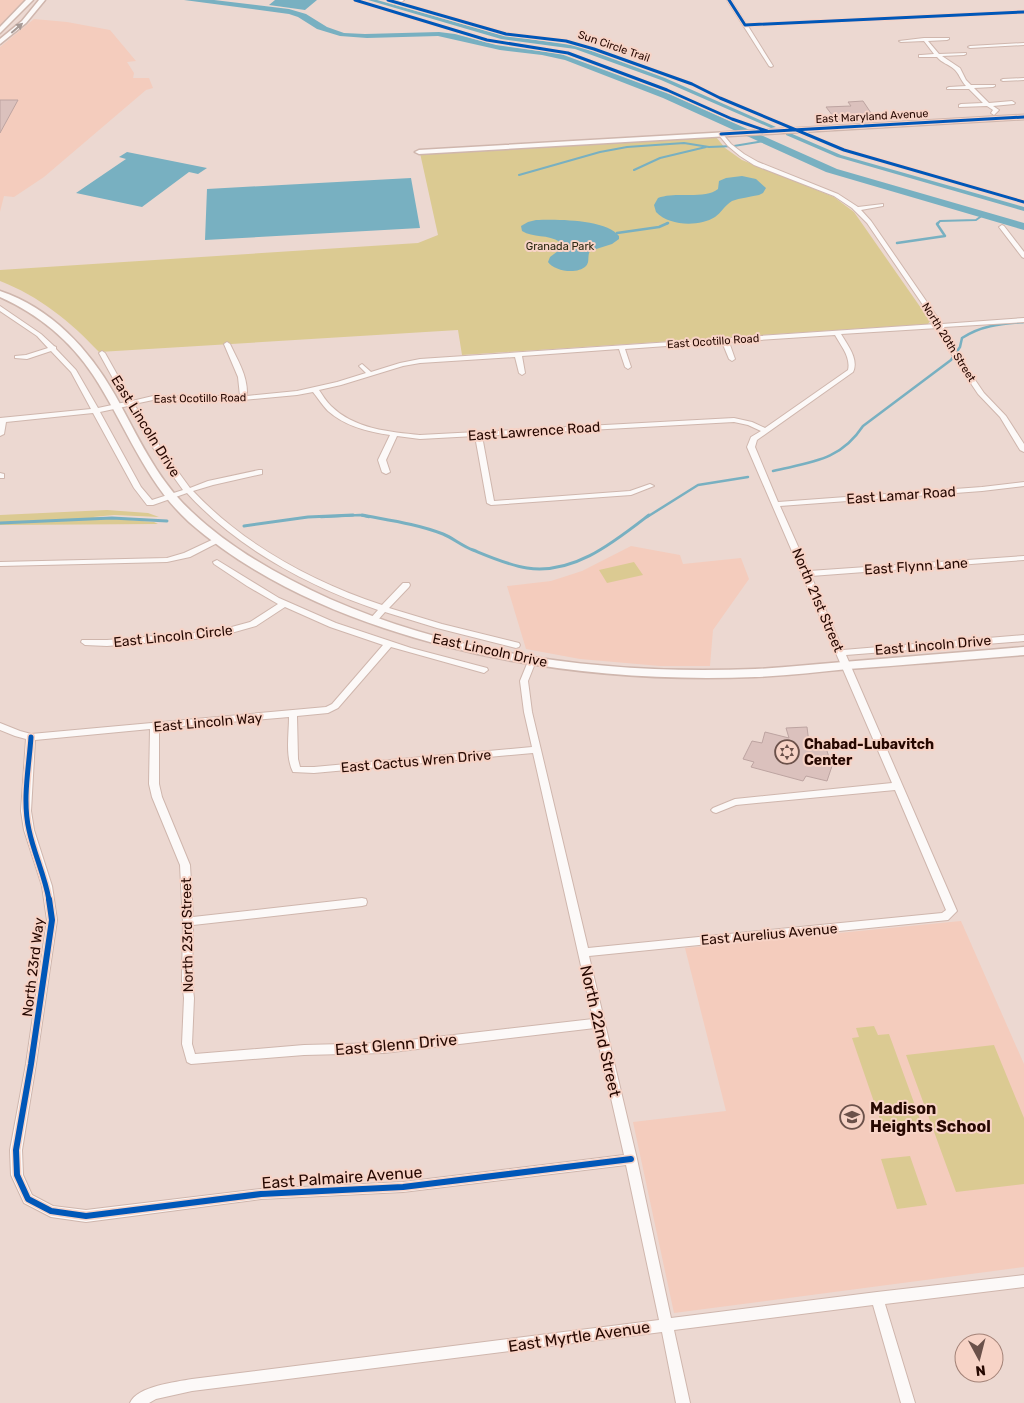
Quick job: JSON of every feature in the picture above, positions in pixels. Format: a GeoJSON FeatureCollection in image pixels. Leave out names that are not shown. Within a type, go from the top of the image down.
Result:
{"type":"FeatureCollection","features":[{"type":"Feature","properties":{"kind":"main road"},"geometry":{"type":"LineString","coordinates":[[0,31],[30,0]]}},
{"type":"Feature","properties":{"kind":"main road"},"geometry":{"type":"LineString","coordinates":[[0,42],[24,22],[42,0]]}},
{"type":"Feature","properties":{"kind":"main road","name":"East Maryland Avenue"},"geometry":{"type":"LineString","coordinates":[[419,152],[997,116],[1024,118]]}},
{"type":"Feature","properties":{"kind":"main road","name":"East Lincoln Drive"},"geometry":{"type":"LineString","coordinates":[[0,294],[45,319],[69,340],[88,361],[145,460],[171,497],[219,540],[272,575],[301,591],[373,620],[438,640],[532,661],[590,668],[694,674],[756,674],[1024,652]]}},
{"type":"Feature","properties":{"kind":"street"},"geometry":{"type":"LineString","coordinates":[[729,0],[771,66]]}},
{"type":"Feature","properties":{"kind":"street"},"geometry":{"type":"LineString","coordinates":[[745,25],[1024,12]]}},
{"type":"Feature","properties":{"kind":"street"},"geometry":{"type":"LineString","coordinates":[[929,45],[938,42],[936,39]]}},
{"type":"Feature","properties":{"kind":"street"},"geometry":{"type":"LineString","coordinates":[[901,41],[947,39]]}},
{"type":"Feature","properties":{"kind":"street"},"geometry":{"type":"LineString","coordinates":[[924,40],[947,64],[958,70],[970,87],[987,104],[985,106],[997,116]]}},
{"type":"Feature","properties":{"kind":"street"},"geometry":{"type":"LineString","coordinates":[[970,47],[1024,44]]}},
{"type":"Feature","properties":{"kind":"street"},"geometry":{"type":"LineString","coordinates":[[920,56],[964,54]]}},
{"type":"Feature","properties":{"kind":"street"},"geometry":{"type":"LineString","coordinates":[[1003,80],[1024,79]]}},
{"type":"Feature","properties":{"kind":"street"},"geometry":{"type":"LineString","coordinates":[[949,88],[992,86]]}},
{"type":"Feature","properties":{"kind":"street"},"geometry":{"type":"LineString","coordinates":[[961,106],[1012,103]]}},
{"type":"Feature","properties":{"kind":"street","name":"North 20th Street"},"geometry":{"type":"LineString","coordinates":[[722,134],[730,146],[745,157],[838,196],[857,209],[869,222],[940,325],[950,347],[981,394],[1003,416],[1024,450]]}},
{"type":"Feature","properties":{"kind":"street"},"geometry":{"type":"LineString","coordinates":[[857,209],[881,205]]}},
{"type":"Feature","properties":{"kind":"street"},"geometry":{"type":"LineString","coordinates":[[1002,227],[1024,256]]}},
{"type":"Feature","properties":{"kind":"street","name":"East Lincoln Drive"},"geometry":{"type":"LineString","coordinates":[[0,308],[20,320],[54,348],[74,372],[134,480],[150,503],[171,497]]}},
{"type":"Feature","properties":{"kind":"street","name":"East Ocotillo Road"},"geometry":{"type":"LineString","coordinates":[[2,420],[96,411],[170,396],[243,398],[315,390],[402,364],[420,361],[1024,320]]}},
{"type":"Feature","properties":{"kind":"street","name":"North 21st Street"},"geometry":{"type":"LineString","coordinates":[[837,333],[852,360],[853,366],[851,371],[754,439],[751,447],[952,910]]}},
{"type":"Feature","properties":{"kind":"street"},"geometry":{"type":"LineString","coordinates":[[725,341],[732,359]]}},
{"type":"Feature","properties":{"kind":"street"},"geometry":{"type":"LineString","coordinates":[[226,344],[243,377],[245,385],[243,398]]}},
{"type":"Feature","properties":{"kind":"street"},"geometry":{"type":"LineString","coordinates":[[621,347],[628,367]]}},
{"type":"Feature","properties":{"kind":"street"},"geometry":{"type":"LineString","coordinates":[[17,357],[27,357],[54,348]]}},
{"type":"Feature","properties":{"kind":"street","name":"East Lincoln Drive"},"geometry":{"type":"LineString","coordinates":[[102,353],[157,448],[188,490],[221,521],[256,548],[289,569],[332,590],[382,610],[430,625],[516,645]]}},
{"type":"Feature","properties":{"kind":"street"},"geometry":{"type":"LineString","coordinates":[[518,354],[522,373]]}},
{"type":"Feature","properties":{"kind":"street"},"geometry":{"type":"LineString","coordinates":[[402,364],[408,372]]}},
{"type":"Feature","properties":{"kind":"street"},"geometry":{"type":"LineString","coordinates":[[362,366],[370,374]]}},
{"type":"Feature","properties":{"kind":"street","name":"East Lawrence Road"},"geometry":{"type":"LineString","coordinates":[[315,390],[330,409],[346,420],[394,435],[436,438],[734,420],[750,423],[766,431]]}},
{"type":"Feature","properties":{"kind":"street"},"geometry":{"type":"LineString","coordinates":[[0,434],[2,420]]}},
{"type":"Feature","properties":{"kind":"street"},"geometry":{"type":"LineString","coordinates":[[386,472],[382,460],[394,435]]}},
{"type":"Feature","properties":{"kind":"street"},"geometry":{"type":"LineString","coordinates":[[478,435],[491,503],[542,503],[631,493],[650,486]]}},
{"type":"Feature","properties":{"kind":"street"},"geometry":{"type":"LineString","coordinates":[[171,497],[188,490],[259,472]]}},
{"type":"Feature","properties":{"kind":"street","name":"East Lamar Road"},"geometry":{"type":"LineString","coordinates":[[777,504],[982,490],[1024,484]]}},
{"type":"Feature","properties":{"kind":"street"},"geometry":{"type":"LineString","coordinates":[[0,564],[167,560],[187,555],[219,540]]}},
{"type":"Feature","properties":{"kind":"street","name":"East Flynn Lane"},"geometry":{"type":"LineString","coordinates":[[807,574],[1024,558]]}},
{"type":"Feature","properties":{"kind":"street","name":"East Lincoln Drive"},"geometry":{"type":"LineString","coordinates":[[216,562],[284,604],[346,630],[388,645],[484,670]]}},
{"type":"Feature","properties":{"kind":"street"},"geometry":{"type":"LineString","coordinates":[[373,620],[406,585]]}},
{"type":"Feature","properties":{"kind":"street","name":"East Lincoln Circle"},"geometry":{"type":"LineString","coordinates":[[85,642],[107,643],[217,634],[253,624],[284,604]]}},
{"type":"Feature","properties":{"kind":"street","name":"East Lincoln Drive"},"geometry":{"type":"LineString","coordinates":[[841,653],[1024,638]]}},
{"type":"Feature","properties":{"kind":"street","name":"East Lincoln Way"},"geometry":{"type":"LineString","coordinates":[[0,726],[18,734],[31,736],[293,715],[328,710],[335,706],[388,645]]}},
{"type":"Feature","properties":{"kind":"street","name":"North 22nd Street"},"geometry":{"type":"LineString","coordinates":[[532,661],[524,681],[528,712],[631,1159],[683,1403]]}},
{"type":"Feature","properties":{"kind":"street","name":"East Cactus Wren Drive"},"geometry":{"type":"LineString","coordinates":[[293,715],[293,759],[296,770],[536,750]]}},
{"type":"Feature","properties":{"kind":"street","name":"North 23rd Street"},"geometry":{"type":"LineString","coordinates":[[155,726],[154,784],[157,797],[185,865],[188,922],[187,982],[189,998],[187,1044],[191,1059]]}},
{"type":"Feature","properties":{"kind":"street","name":"North 23rd Way"},"geometry":{"type":"LineString","coordinates":[[28,1199],[18,1175],[16,1150],[31,1064],[52,920],[47,886],[29,830],[26,811],[31,736]]}},
{"type":"Feature","properties":{"kind":"street"},"geometry":{"type":"LineString","coordinates":[[716,810],[735,802],[899,786]]}},
{"type":"Feature","properties":{"kind":"street"},"geometry":{"type":"LineString","coordinates":[[188,922],[362,902]]}},
{"type":"Feature","properties":{"kind":"street","name":"East Aurelius Avenue"},"geometry":{"type":"LineString","coordinates":[[583,953],[944,917],[952,910]]}},
{"type":"Feature","properties":{"kind":"street","name":"East Glenn Drive"},"geometry":{"type":"LineString","coordinates":[[191,1059],[304,1050],[384,1048],[600,1022]]}},
{"type":"Feature","properties":{"kind":"street","name":"East Palmaire Avenue"},"geometry":{"type":"LineString","coordinates":[[28,1199],[51,1211],[86,1216],[261,1194],[403,1187],[631,1159]]}},
{"type":"Feature","properties":{"kind":"street","name":"East Myrtle Avenue"},"geometry":{"type":"LineString","coordinates":[[137,1403],[154,1393],[192,1385],[449,1355],[666,1324],[1024,1281]]}},
{"type":"Feature","properties":{"kind":"street"},"geometry":{"type":"LineString","coordinates":[[877,1298],[908,1403]]}},
{"type":"Feature","properties":{"kind":"shaded area"},"geometry":{"type":"Polygon","coordinates":[[[0,0],[26,0],[16,13],[0,27],[0,0]]]}},
{"type":"Feature","properties":{"kind":"shaded area"},"geometry":{"type":"Polygon","coordinates":[[[34,19],[67,22],[110,30],[136,61],[127,62],[134,73],[133,78],[149,78],[153,88],[146,90],[44,177],[14,197],[4,196],[0,212],[0,47],[34,19]]]}},
{"type":"Feature","properties":{"kind":"shaded area"},"geometry":{"type":"Polygon","coordinates":[[[631,546],[680,555],[683,564],[741,558],[749,579],[713,630],[710,666],[660,666],[580,659],[526,649],[507,586],[551,581],[582,571],[631,546]]]}},
{"type":"Feature","properties":{"kind":"shaded area","name":"Madison Heights School"},"geometry":{"type":"Polygon","coordinates":[[[961,921],[1024,1064],[1024,1267],[674,1313],[633,1122],[726,1111],[685,948],[961,921]]]}},
{"type":"Feature","properties":{"kind":"green space","name":"Granada Park"},"geometry":{"type":"Polygon","coordinates":[[[716,137],[725,148],[742,160],[834,197],[854,212],[930,321],[928,324],[462,355],[458,330],[99,352],[54,311],[28,294],[0,281],[0,270],[418,243],[438,235],[420,153],[716,137]]]}},
{"type":"Feature","properties":{"kind":"green space"},"geometry":{"type":"Polygon","coordinates":[[[107,510],[148,513],[159,517],[114,515],[93,517],[154,522],[158,524],[0,525],[0,515],[107,510]]]}},
{"type":"Feature","properties":{"kind":"green space"},"geometry":{"type":"Polygon","coordinates":[[[634,562],[643,575],[607,583],[599,570],[634,562]]]}},
{"type":"Feature","properties":{"kind":"green space"},"geometry":{"type":"Polygon","coordinates":[[[874,1026],[878,1035],[889,1034],[924,1130],[885,1134],[852,1038],[859,1037],[856,1028],[874,1026]]]}},
{"type":"Feature","properties":{"kind":"green space"},"geometry":{"type":"Polygon","coordinates":[[[994,1045],[1024,1118],[1024,1184],[956,1192],[906,1055],[994,1045]]]}},
{"type":"Feature","properties":{"kind":"green space"},"geometry":{"type":"Polygon","coordinates":[[[910,1156],[927,1205],[897,1209],[881,1159],[910,1156]]]}},
{"type":"Feature","properties":{"kind":"water"},"geometry":{"type":"Polygon","coordinates":[[[184,0],[214,0],[289,9],[306,14],[327,27],[344,33],[439,32],[455,34],[496,45],[561,54],[669,94],[837,169],[1024,223],[1024,230],[826,172],[663,98],[565,60],[500,50],[438,36],[367,38],[340,36],[317,29],[298,17],[289,14],[184,0]]]}},
{"type":"Feature","properties":{"kind":"water"},"geometry":{"type":"Polygon","coordinates":[[[275,0],[317,0],[305,10],[269,5],[275,0]]]}},
{"type":"Feature","properties":{"kind":"water"},"geometry":{"type":"Polygon","coordinates":[[[127,152],[207,168],[198,174],[189,172],[142,207],[76,193],[126,159],[119,157],[127,152]]]}},
{"type":"Feature","properties":{"kind":"water"},"geometry":{"type":"Polygon","coordinates":[[[742,176],[756,179],[766,188],[763,193],[732,201],[715,217],[708,220],[684,224],[668,220],[656,212],[654,205],[658,198],[673,195],[706,194],[718,189],[719,181],[742,176]]]}},
{"type":"Feature","properties":{"kind":"water"},"geometry":{"type":"Polygon","coordinates":[[[411,178],[420,228],[205,240],[207,189],[411,178]]]}},
{"type":"Feature","properties":{"kind":"water"},"geometry":{"type":"Polygon","coordinates":[[[536,220],[567,220],[592,223],[613,230],[619,236],[619,239],[612,244],[590,251],[587,264],[582,269],[572,271],[560,270],[548,262],[550,257],[562,248],[560,242],[522,231],[521,226],[536,220]]]}},
{"type":"Feature","properties":{"kind":"building"},"geometry":{"type":"Polygon","coordinates":[[[0,100],[18,100],[0,133],[0,100]]]}},
{"type":"Feature","properties":{"kind":"building"},"geometry":{"type":"Polygon","coordinates":[[[863,101],[873,116],[836,120],[826,107],[851,106],[848,102],[863,101]]]}},
{"type":"Feature","properties":{"kind":"building","name":"Chabad-Lubavitch Center"},"geometry":{"type":"Polygon","coordinates":[[[807,727],[809,743],[824,742],[832,766],[827,781],[806,776],[803,781],[751,767],[754,762],[743,759],[752,741],[762,743],[765,732],[789,738],[786,728],[807,727]]]}},
{"type":"Feature","properties":{"kind":"waterway"},"geometry":{"type":"LineString","coordinates":[[371,0],[501,37],[576,47],[663,79],[773,127]]}},
{"type":"Feature","properties":{"kind":"waterway"},"geometry":{"type":"LineString","coordinates":[[788,134],[839,156],[1024,209]]}},
{"type":"Feature","properties":{"kind":"waterway"},"geometry":{"type":"LineString","coordinates":[[519,175],[600,152],[627,147],[684,143],[709,147],[734,146],[764,141]]}},
{"type":"Feature","properties":{"kind":"waterway"},"geometry":{"type":"LineString","coordinates":[[634,170],[660,158],[706,147]]}},
{"type":"Feature","properties":{"kind":"waterway"},"geometry":{"type":"LineString","coordinates":[[897,243],[945,236],[937,224],[940,221],[976,220],[983,215]]}},
{"type":"Feature","properties":{"kind":"waterway"},"geometry":{"type":"LineString","coordinates":[[617,233],[659,227],[668,223],[666,224]]}},
{"type":"Feature","properties":{"kind":"waterway"},"geometry":{"type":"LineString","coordinates":[[773,471],[812,462],[845,447],[863,426],[951,360],[960,347],[962,338],[984,328],[1024,322]]}},
{"type":"Feature","properties":{"kind":"waterway"},"geometry":{"type":"LineString","coordinates":[[647,517],[698,485],[748,477]]}},
{"type":"Feature","properties":{"kind":"waterway"},"geometry":{"type":"LineString","coordinates":[[244,526],[308,517],[353,515]]}},
{"type":"Feature","properties":{"kind":"waterway"},"geometry":{"type":"LineString","coordinates":[[321,517],[360,515],[369,517]]}},
{"type":"Feature","properties":{"kind":"waterway"},"geometry":{"type":"LineString","coordinates":[[362,515],[403,523],[443,534],[469,548],[506,563],[520,567],[544,569],[561,566],[592,554],[622,536],[649,515]]}},
{"type":"Feature","properties":{"kind":"waterway"},"geometry":{"type":"LineString","coordinates":[[0,523],[112,518],[167,521]]}},
{"type":"Feature","properties":{"kind":"cycle path"},"geometry":{"type":"LineString","coordinates":[[355,0],[487,40],[568,53],[667,90],[732,119],[767,131]]}},
{"type":"Feature","properties":{"kind":"cycle path","name":"Sun Circle Trail"},"geometry":{"type":"LineString","coordinates":[[388,0],[506,34],[566,41],[594,49],[692,84],[720,98],[844,150],[1024,202]]}},
{"type":"Feature","properties":{"kind":"cycle path"},"geometry":{"type":"LineString","coordinates":[[729,0],[745,25],[1024,12]]}},
{"type":"Feature","properties":{"kind":"cycle path"},"geometry":{"type":"LineString","coordinates":[[721,134],[1024,117]]}},
{"type":"Feature","properties":{"kind":"cycle path"},"geometry":{"type":"LineString","coordinates":[[31,737],[26,811],[29,830],[47,886],[52,920],[31,1064],[16,1150],[17,1175],[28,1199],[51,1211],[86,1216],[261,1194],[403,1187],[631,1159]]}},
{"type":"Feature","properties":{"kind":"place","name":"Chabad-Lubavitch Center"},"geometry":{"type":"Point","coordinates":[787,752]}},
{"type":"Feature","properties":{"kind":"place","name":"Madison Heights School"},"geometry":{"type":"Point","coordinates":[852,1117]}}]}
